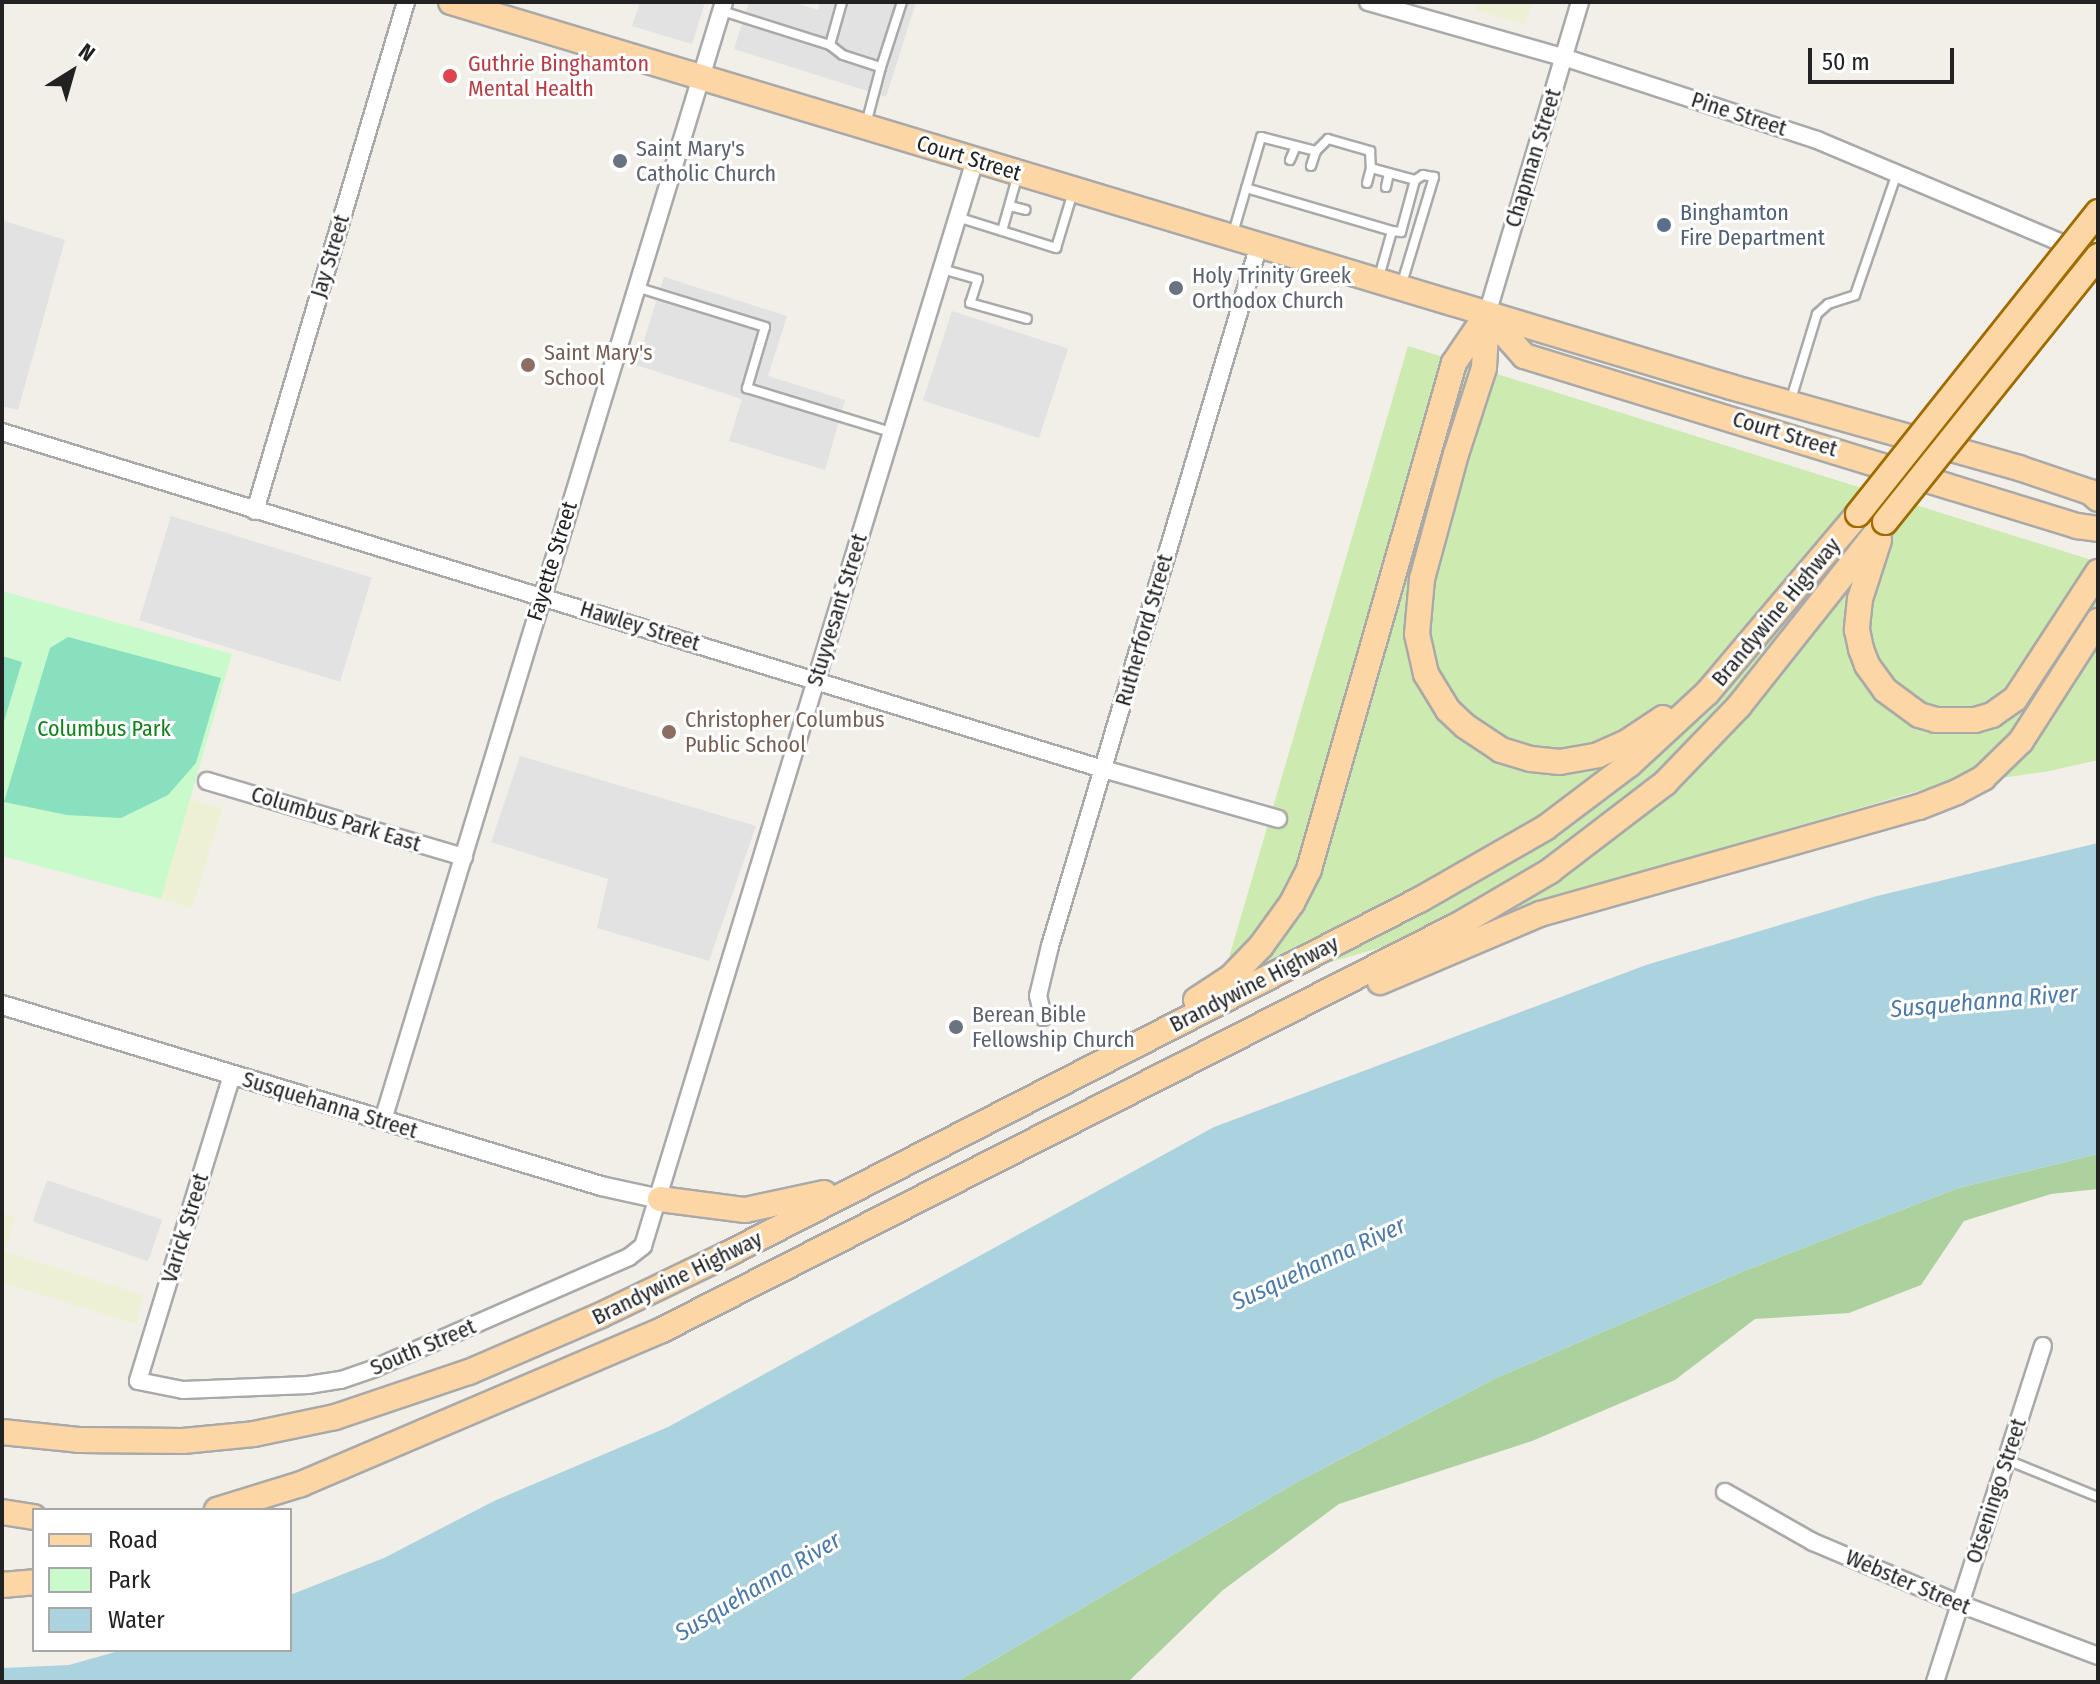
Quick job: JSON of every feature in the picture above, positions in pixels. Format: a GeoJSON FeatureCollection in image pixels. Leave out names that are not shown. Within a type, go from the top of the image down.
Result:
{"type":"FeatureCollection","features":[{"type":"Feature","properties":{"kind":"main road","name":"Court Street"},"geometry":{"type":"LineString","coordinates":[[451,2],[1487,314],[2019,468],[2090,492],[2098,499]]}},
{"type":"Feature","properties":{"kind":"main road","name":"Brandywine Highway"},"geometry":{"type":"LineString","coordinates":[[2,1432],[79,1440],[183,1441],[254,1434],[369,1408],[437,1385],[599,1316],[916,1158],[1421,899],[1545,828],[1617,775],[1671,728],[1732,667],[2098,212]]}},
{"type":"Feature","properties":{"kind":"main road","name":"Brandywine Highway"},"geometry":{"type":"LineString","coordinates":[[223,1508],[301,1484],[662,1330],[1458,925],[1550,871],[1640,804],[1739,706],[2098,257]]}},
{"type":"Feature","properties":{"kind":"main road","name":"Court Street"},"geometry":{"type":"LineString","coordinates":[[1487,314],[1524,356],[2077,526],[2098,529]]}},
{"type":"Feature","properties":{"kind":"main road"},"geometry":{"type":"LineString","coordinates":[[1487,314],[1484,368],[1456,454],[1422,579],[1417,612],[1417,634],[1426,674],[1456,719],[1491,745],[1531,759],[1569,761],[1608,752],[1676,708],[1779,611]]}},
{"type":"Feature","properties":{"kind":"main road"},"geometry":{"type":"LineString","coordinates":[[1085,1071],[1231,977],[1261,946],[1292,903],[1309,869],[1336,786],[1454,363],[1487,314]]}},
{"type":"Feature","properties":{"kind":"main road"},"geometry":{"type":"LineString","coordinates":[[1885,522],[1860,599],[1857,630],[1861,649],[1867,665],[1885,690],[1919,715],[1936,720],[1975,720],[1992,715],[2015,699],[2098,572]]}},
{"type":"Feature","properties":{"kind":"main road"},"geometry":{"type":"LineString","coordinates":[[1262,1025],[1385,980],[1540,914],[1919,807],[1957,792],[1983,778],[2021,741],[2098,621]]}},
{"type":"Feature","properties":{"kind":"main road"},"geometry":{"type":"LineString","coordinates":[[660,1199],[723,1209],[767,1208],[836,1189],[916,1158]]}},
{"type":"Feature","properties":{"kind":"main road"},"geometry":{"type":"LineString","coordinates":[[282,1508],[531,1388]]}},
{"type":"Feature","properties":{"kind":"main road"},"geometry":{"type":"LineString","coordinates":[[2,1512],[32,1517]]}},
{"type":"Feature","properties":{"kind":"main road"},"geometry":{"type":"LineString","coordinates":[[2,1585],[32,1582]]}},
{"type":"Feature","properties":{"kind":"street","name":"Jay Street"},"geometry":{"type":"LineString","coordinates":[[255,511],[406,2]]}},
{"type":"Feature","properties":{"kind":"street","name":"Pine Street"},"geometry":{"type":"LineString","coordinates":[[1368,2],[1563,57],[1817,140],[2098,257]]}},
{"type":"Feature","properties":{"kind":"street","name":"Chapman Street"},"geometry":{"type":"LineString","coordinates":[[1487,314],[1580,2]]}},
{"type":"Feature","properties":{"kind":"street","name":"Fayette Street"},"geometry":{"type":"LineString","coordinates":[[383,1120],[723,6]]}},
{"type":"Feature","properties":{"kind":"street","name":"Stuyvesant Street"},"geometry":{"type":"LineString","coordinates":[[660,1199],[975,160]]}},
{"type":"Feature","properties":{"kind":"street","name":"Rutherford Street"},"geometry":{"type":"LineString","coordinates":[[1043,1017],[1038,996],[1050,946],[1259,245]]}},
{"type":"Feature","properties":{"kind":"street","name":"Hawley Street"},"geometry":{"type":"LineString","coordinates":[[2,432],[1103,769],[1278,819]]}},
{"type":"Feature","properties":{"kind":"street","name":"Columbus Park East"},"geometry":{"type":"LineString","coordinates":[[207,781],[464,857]]}},
{"type":"Feature","properties":{"kind":"street","name":"Susquehanna Street"},"geometry":{"type":"LineString","coordinates":[[2,1005],[601,1186],[660,1199]]}},
{"type":"Feature","properties":{"kind":"street","name":"Varick Street"},"geometry":{"type":"LineString","coordinates":[[138,1381],[232,1075]]}},
{"type":"Feature","properties":{"kind":"street","name":"South Street"},"geometry":{"type":"LineString","coordinates":[[138,1381],[173,1390],[308,1385],[365,1373],[634,1255],[646,1241],[660,1199]]}},
{"type":"Feature","properties":{"kind":"street","name":"Otseningo Street"},"geometry":{"type":"LineString","coordinates":[[1935,1682],[2043,1346]]}},
{"type":"Feature","properties":{"kind":"street","name":"Webster Street"},"geometry":{"type":"LineString","coordinates":[[1725,1492],[1813,1542],[1960,1604],[2098,1656]]}},
{"type":"Feature","properties":{"kind":"lane"},"geometry":{"type":"LineString","coordinates":[[830,45],[842,2]]}},
{"type":"Feature","properties":{"kind":"lane"},"geometry":{"type":"LineString","coordinates":[[865,126],[902,2]]}},
{"type":"Feature","properties":{"kind":"lane"},"geometry":{"type":"LineString","coordinates":[[723,6],[830,45],[843,55],[881,67]]}},
{"type":"Feature","properties":{"kind":"lane"},"geometry":{"type":"LineString","coordinates":[[1232,237],[1261,137],[1316,151]]}},
{"type":"Feature","properties":{"kind":"lane"},"geometry":{"type":"LineString","coordinates":[[1311,166],[1316,151],[1328,139],[1370,151],[1371,168],[1367,183]]}},
{"type":"Feature","properties":{"kind":"lane"},"geometry":{"type":"LineString","coordinates":[[1290,160],[1296,146]]}},
{"type":"Feature","properties":{"kind":"lane"},"geometry":{"type":"LineString","coordinates":[[1371,168],[1415,180]]}},
{"type":"Feature","properties":{"kind":"lane"},"geometry":{"type":"LineString","coordinates":[[1002,231],[1019,173]]}},
{"type":"Feature","properties":{"kind":"lane"},"geometry":{"type":"LineString","coordinates":[[1386,187],[1389,173]]}},
{"type":"Feature","properties":{"kind":"lane"},"geometry":{"type":"LineString","coordinates":[[1790,404],[1817,314],[1828,304],[1855,295],[1897,173]]}},
{"type":"Feature","properties":{"kind":"lane"},"geometry":{"type":"LineString","coordinates":[[1246,188],[1358,216],[1377,227],[1401,232],[1415,180],[1423,175],[1434,177],[1390,285]]}},
{"type":"Feature","properties":{"kind":"lane"},"geometry":{"type":"LineString","coordinates":[[956,217],[1056,248],[1060,220],[1074,190]]}},
{"type":"Feature","properties":{"kind":"lane"},"geometry":{"type":"LineString","coordinates":[[1010,206],[1026,210]]}},
{"type":"Feature","properties":{"kind":"lane"},"geometry":{"type":"LineString","coordinates":[[1377,227],[1379,217]]}},
{"type":"Feature","properties":{"kind":"lane"},"geometry":{"type":"LineString","coordinates":[[1390,285],[1392,231]]}},
{"type":"Feature","properties":{"kind":"lane"},"geometry":{"type":"LineString","coordinates":[[941,269],[978,279],[970,303],[1027,319]]}},
{"type":"Feature","properties":{"kind":"lane"},"geometry":{"type":"LineString","coordinates":[[635,287],[765,327],[747,388],[891,432]]}},
{"type":"Feature","properties":{"kind":"lane"},"geometry":{"type":"LineString","coordinates":[[2006,1460],[2098,1497]]}},
{"type":"Feature","properties":{"kind":"green space"},"geometry":{"type":"Polygon","coordinates":[[[1477,2],[1532,2],[1525,25],[1475,10],[1477,2]]]}},
{"type":"Feature","properties":{"kind":"green space"},"geometry":{"type":"Polygon","coordinates":[[[1408,346],[2098,562],[2098,760],[2050,771],[1925,789],[1218,995],[1408,346]]]}},
{"type":"Feature","properties":{"kind":"green space","name":"Columbus Park"},"geometry":{"type":"Polygon","coordinates":[[[2,591],[232,654],[161,899],[2,856],[2,591]]]}},
{"type":"Feature","properties":{"kind":"green space"},"geometry":{"type":"Polygon","coordinates":[[[68,637],[221,678],[196,763],[168,795],[121,818],[67,815],[4,802],[50,648],[68,637]]]}},
{"type":"Feature","properties":{"kind":"green space"},"geometry":{"type":"Polygon","coordinates":[[[2,656],[22,662],[2,728],[2,656]]]}},
{"type":"Feature","properties":{"kind":"green space"},"geometry":{"type":"Polygon","coordinates":[[[190,799],[223,809],[192,908],[160,898],[190,799]]]}},
{"type":"Feature","properties":{"kind":"green space"},"geometry":{"type":"Polygon","coordinates":[[[2098,1154],[2098,1189],[2051,1194],[1964,1221],[1921,1285],[1849,1313],[1755,1319],[1675,1380],[1532,1441],[1339,1504],[1223,1590],[1128,1682],[956,1682],[1297,1482],[1496,1378],[1739,1273],[1958,1188],[2098,1154]]]}},
{"type":"Feature","properties":{"kind":"green space"},"geometry":{"type":"Polygon","coordinates":[[[2,1213],[15,1217],[5,1252],[144,1295],[136,1324],[2,1283],[2,1213]]]}},
{"type":"Feature","properties":{"kind":"shaded area"},"geometry":{"type":"Polygon","coordinates":[[[640,2],[705,2],[692,44],[632,26],[640,2]]]}},
{"type":"Feature","properties":{"kind":"shaded area"},"geometry":{"type":"Polygon","coordinates":[[[749,2],[793,2],[818,10],[820,2],[916,2],[886,97],[734,49],[749,2]]]}},
{"type":"Feature","properties":{"kind":"shaded area"},"geometry":{"type":"Polygon","coordinates":[[[2,220],[65,240],[18,410],[2,406],[2,220]]]}},
{"type":"Feature","properties":{"kind":"shaded area"},"geometry":{"type":"Polygon","coordinates":[[[664,277],[787,316],[768,376],[845,400],[825,470],[729,441],[742,399],[636,365],[664,277]]]}},
{"type":"Feature","properties":{"kind":"shaded area"},"geometry":{"type":"Polygon","coordinates":[[[952,311],[1068,349],[1039,438],[923,400],[952,311]]]}},
{"type":"Feature","properties":{"kind":"shaded area"},"geometry":{"type":"Polygon","coordinates":[[[171,516],[372,577],[340,682],[139,620],[171,516]]]}},
{"type":"Feature","properties":{"kind":"shaded area"},"geometry":{"type":"Polygon","coordinates":[[[520,756],[756,826],[709,961],[597,928],[608,879],[491,842],[520,756]]]}},
{"type":"Feature","properties":{"kind":"shaded area"},"geometry":{"type":"Polygon","coordinates":[[[47,1180],[162,1220],[148,1261],[33,1222],[47,1180]]]}},
{"type":"Feature","properties":{"kind":"water","name":"Susquehanna River"},"geometry":{"type":"Polygon","coordinates":[[[2098,843],[2098,1154],[1958,1188],[1739,1273],[1496,1378],[1297,1482],[956,1682],[2,1682],[2,1668],[69,1665],[115,1652],[292,1652],[292,1594],[384,1558],[494,1501],[668,1427],[1214,1127],[1646,965],[1877,896],[2098,843]]]}},
{"type":"Feature","properties":{"kind":"place","name":"Guthrie Binghamton Mental Health"},"geometry":{"type":"Point","coordinates":[450,76]}},
{"type":"Feature","properties":{"kind":"place","name":"Saint Mary's Catholic Church"},"geometry":{"type":"Point","coordinates":[620,161]}},
{"type":"Feature","properties":{"kind":"place","name":"Binghamton Fire Department"},"geometry":{"type":"Point","coordinates":[1664,225]}},
{"type":"Feature","properties":{"kind":"place","name":"Holy Trinity Greek Orthodox Church"},"geometry":{"type":"Point","coordinates":[1176,288]}},
{"type":"Feature","properties":{"kind":"place","name":"Saint Mary's School"},"geometry":{"type":"Point","coordinates":[528,365]}},
{"type":"Feature","properties":{"kind":"place","name":"Christopher Columbus Public School"},"geometry":{"type":"Point","coordinates":[669,732]}},
{"type":"Feature","properties":{"kind":"place","name":"Berean Bible Fellowship Church"},"geometry":{"type":"Point","coordinates":[956,1027]}}]}
